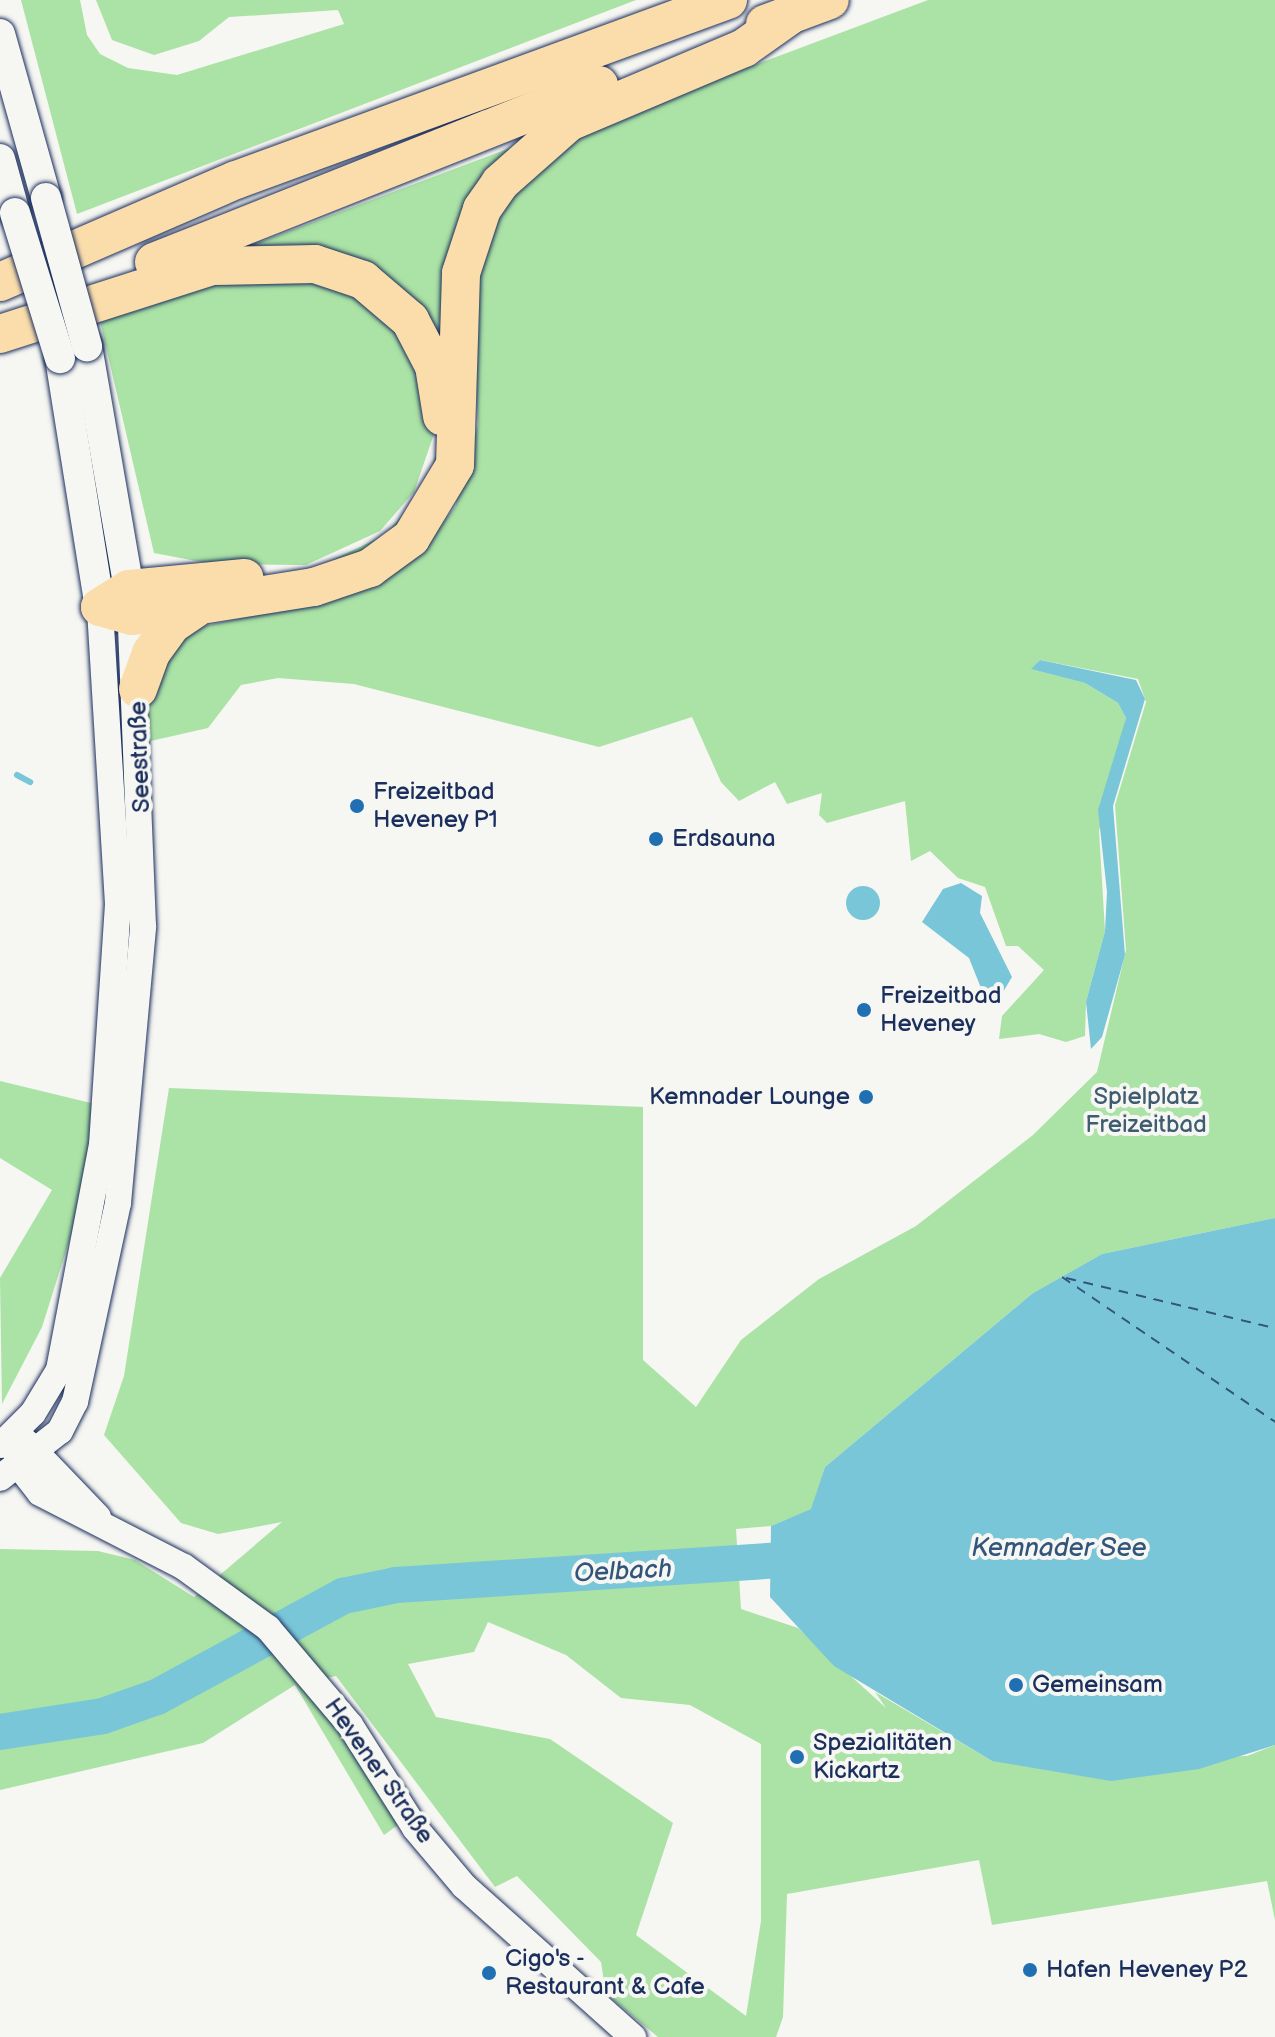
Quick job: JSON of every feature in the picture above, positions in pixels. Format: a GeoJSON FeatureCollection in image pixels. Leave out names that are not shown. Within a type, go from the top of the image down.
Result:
{"type":"FeatureCollection","features":[{"type":"Feature","properties":{"kind":"highway"},"geometry":{"type":"LineString","coordinates":[[0,282],[236,180],[728,0]]}},
{"type":"Feature","properties":{"kind":"highway"},"geometry":{"type":"LineString","coordinates":[[0,326],[384,166],[830,0]]}},
{"type":"Feature","properties":{"kind":"highway"},"geometry":{"type":"LineString","coordinates":[[120,604],[195,609],[345,579],[411,538],[455,465],[461,273],[482,209],[500,183],[569,122],[744,48],[789,16]]}},
{"type":"Feature","properties":{"kind":"highway"},"geometry":{"type":"LineString","coordinates":[[0,258],[169,195],[236,180]]}},
{"type":"Feature","properties":{"kind":"highway"},"geometry":{"type":"LineString","coordinates":[[0,334],[167,277],[289,262],[363,280],[389,298],[424,340],[441,398],[442,433],[423,490],[384,535],[309,569],[120,604]]}},
{"type":"Feature","properties":{"kind":"highway"},"geometry":{"type":"LineString","coordinates":[[138,689],[164,634],[195,609]]}},
{"type":"Feature","properties":{"kind":"main road","name":"Seestraße"},"geometry":{"type":"LineString","coordinates":[[0,34],[46,198],[120,604]]}},
{"type":"Feature","properties":{"kind":"main road","name":"Seestraße"},"geometry":{"type":"LineString","coordinates":[[0,159],[15,213],[73,352]]}},
{"type":"Feature","properties":{"kind":"street","name":"Seestraße"},"geometry":{"type":"LineString","coordinates":[[9,1472],[60,1431],[82,1384],[122,1177],[143,926],[138,689],[120,604]]}},
{"type":"Feature","properties":{"kind":"street","name":"Seestraße"},"geometry":{"type":"LineString","coordinates":[[6,1440],[59,1370],[102,1145],[118,904],[120,604]]}},
{"type":"Feature","properties":{"kind":"street"},"geometry":{"type":"LineString","coordinates":[[6,1440],[40,1449],[106,1525],[40,1493],[9,1472],[6,1440]]}},
{"type":"Feature","properties":{"kind":"street","name":"Hevener Straße"},"geometry":{"type":"LineString","coordinates":[[106,1525],[241,1605],[292,1652],[464,1886],[633,2037]]}},
{"type":"Feature","properties":{"kind":"green space"},"geometry":{"type":"Polygon","coordinates":[[[21,0],[80,0],[87,35],[100,54],[128,68],[177,75],[344,24],[338,10],[229,17],[199,41],[154,55],[112,40],[96,0],[636,0],[77,214],[21,0]]]}},
{"type":"Feature","properties":{"kind":"green space","name":"Spielplatz Freizeitbad"},"geometry":{"type":"Polygon","coordinates":[[[928,0],[1275,0],[1275,1218],[1102,1254],[1033,1293],[825,1467],[812,1509],[771,1526],[736,1529],[741,1609],[798,1628],[886,1708],[875,1692],[992,1761],[1247,1756],[1275,1745],[1275,1920],[1267,1881],[992,1925],[979,1860],[787,1894],[783,2017],[776,2037],[658,2037],[606,1994],[601,1962],[517,1876],[495,1887],[336,1676],[308,1682],[402,1822],[384,1835],[295,1685],[203,1743],[0,1790],[0,1549],[98,1551],[135,1560],[194,1597],[282,1522],[218,1534],[181,1523],[104,1435],[124,1376],[169,1088],[643,1107],[643,1360],[696,1407],[741,1340],[819,1279],[916,1226],[1033,1135],[1097,1072],[1126,950],[1115,805],[1146,702],[1138,679],[1040,660],[1032,669],[1085,683],[1118,703],[1126,718],[1099,831],[1105,931],[1086,1002],[1085,1036],[1066,1042],[1039,1034],[999,1039],[1002,1016],[1044,970],[1018,946],[1006,946],[985,887],[958,878],[930,851],[911,861],[905,801],[827,823],[819,815],[822,793],[787,804],[775,782],[739,801],[721,782],[692,717],[599,747],[354,684],[278,678],[241,685],[208,728],[146,742],[142,688],[186,630],[353,593],[435,533],[455,507],[478,425],[472,303],[491,230],[509,198],[574,133],[928,0]],[[488,1622],[474,1652],[408,1664],[436,1717],[550,1739],[673,1823],[636,1935],[746,2016],[761,1921],[761,1744],[690,1705],[621,1698],[566,1655],[488,1622]]]}},
{"type":"Feature","properties":{"kind":"green space"},"geometry":{"type":"Polygon","coordinates":[[[539,137],[480,208],[458,272],[458,438],[439,495],[409,535],[369,565],[231,600],[229,580],[309,571],[385,535],[424,491],[443,432],[435,365],[390,296],[315,262],[249,261],[247,247],[539,137]]]}},
{"type":"Feature","properties":{"kind":"green space"},"geometry":{"type":"Polygon","coordinates":[[[312,269],[396,310],[436,428],[414,492],[380,531],[306,565],[212,564],[154,553],[96,304],[312,269]]]}},
{"type":"Feature","properties":{"kind":"green space"},"geometry":{"type":"Polygon","coordinates":[[[0,1081],[95,1104],[78,1213],[42,1327],[2,1404],[0,1278],[52,1190],[0,1158],[0,1081]]]}},
{"type":"Feature","properties":{"kind":"water"},"geometry":{"type":"Polygon","coordinates":[[[1040,660],[1136,680],[1145,699],[1113,806],[1125,955],[1102,1037],[1091,1049],[1086,1002],[1105,931],[1107,892],[1098,810],[1126,718],[1118,703],[1085,683],[1031,669],[1040,660]]]}},
{"type":"Feature","properties":{"kind":"water"},"geometry":{"type":"Polygon","coordinates":[[[961,883],[982,896],[980,913],[1012,977],[1003,992],[983,993],[969,958],[922,922],[943,889],[961,883]]]}},
{"type":"Feature","properties":{"kind":"water"},"geometry":{"type":"Polygon","coordinates":[[[863,886],[875,891],[880,903],[875,915],[863,920],[851,915],[846,903],[851,891],[863,886]]]}},
{"type":"Feature","properties":{"kind":"water","name":"Kemnader See"},"geometry":{"type":"Polygon","coordinates":[[[1275,1218],[1275,1745],[1199,1769],[1111,1781],[992,1761],[834,1666],[770,1597],[771,1526],[811,1509],[825,1467],[1033,1293],[1102,1254],[1275,1218]]]}},
{"type":"Feature","properties":{"kind":"waterway"},"geometry":{"type":"LineString","coordinates":[[17,775],[30,782]]}},
{"type":"Feature","properties":{"kind":"waterway","name":"Oelbach"},"geometry":{"type":"LineString","coordinates":[[0,1732],[103,1716],[157,1697],[343,1596],[396,1585],[818,1558]]}},
{"type":"Feature","properties":{"kind":"ferry route"},"geometry":{"type":"LineString","coordinates":[[1062,1277],[1275,1422]]}},
{"type":"Feature","properties":{"kind":"ferry route"},"geometry":{"type":"LineString","coordinates":[[1066,1278],[1275,1328]]}},
{"type":"Feature","properties":{"kind":"place","name":"Freizeitbad Heveney P1"},"geometry":{"type":"Point","coordinates":[357,806]}},
{"type":"Feature","properties":{"kind":"place","name":"Erdsauna"},"geometry":{"type":"Point","coordinates":[656,839]}},
{"type":"Feature","properties":{"kind":"place","name":"Freizeitbad Heveney"},"geometry":{"type":"Point","coordinates":[864,1010]}},
{"type":"Feature","properties":{"kind":"place","name":"Kemnader Lounge"},"geometry":{"type":"Point","coordinates":[866,1097]}},
{"type":"Feature","properties":{"kind":"place","name":"Gemeinsam"},"geometry":{"type":"Point","coordinates":[1016,1685]}},
{"type":"Feature","properties":{"kind":"place","name":"Spezialitäten Kickartz"},"geometry":{"type":"Point","coordinates":[797,1757]}},
{"type":"Feature","properties":{"kind":"place","name":"Hafen Heveney P2"},"geometry":{"type":"Point","coordinates":[1030,1970]}},
{"type":"Feature","properties":{"kind":"place","name":"Cigo's - Restaurant & Cafe"},"geometry":{"type":"Point","coordinates":[489,1973]}}]}
